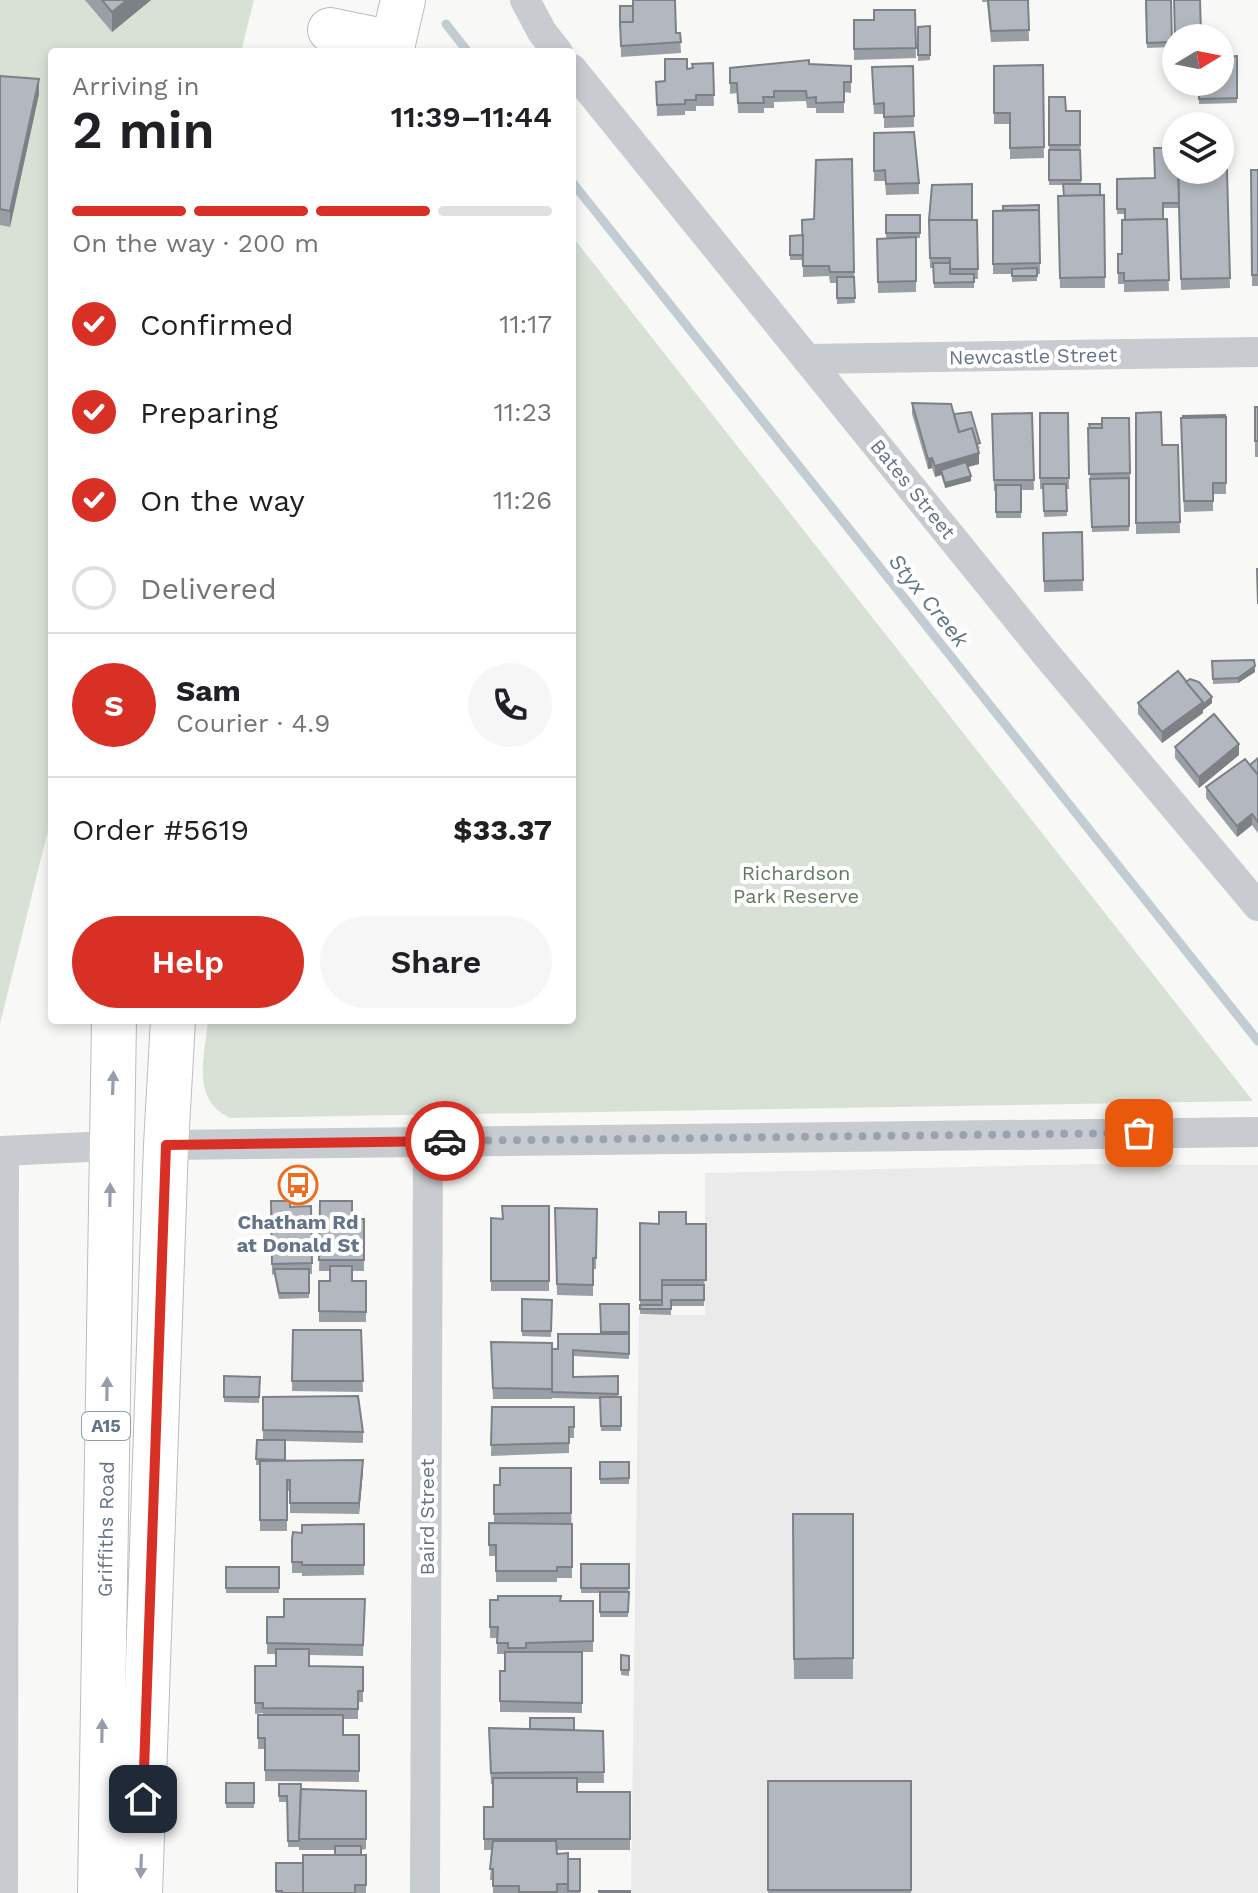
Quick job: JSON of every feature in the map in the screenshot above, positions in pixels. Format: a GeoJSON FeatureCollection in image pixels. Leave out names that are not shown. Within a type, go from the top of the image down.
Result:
{"type":"FeatureCollection","features":[{"type":"Feature","properties":{"kind":"highway"},"geometry":{"type":"LineString","coordinates":[[330,27],[392,48],[403,0]]}},
{"type":"Feature","properties":{"kind":"highway","name":"Griffiths Road"},"geometry":{"type":"LineString","coordinates":[[100,1893],[114,1024]]}},
{"type":"Feature","properties":{"kind":"highway","name":"A15"},"geometry":{"type":"LineString","coordinates":[[140,1893],[173,1024]]}},
{"type":"Feature","properties":{"kind":"highway"},"geometry":{"type":"LineString","coordinates":[[111,1146],[166,1145]]}},
{"type":"Feature","properties":{"kind":"street"},"geometry":{"type":"LineString","coordinates":[[525,0],[542,32],[555,48]]}},
{"type":"Feature","properties":{"kind":"street","name":"Bates Street"},"geometry":{"type":"LineString","coordinates":[[576,74],[1046,654],[1258,906]]}},
{"type":"Feature","properties":{"kind":"street","name":"Newcastle Street"},"geometry":{"type":"LineString","coordinates":[[807,359],[1258,352]]}},
{"type":"Feature","properties":{"kind":"street"},"geometry":{"type":"LineString","coordinates":[[166,1145],[1258,1132]]}},
{"type":"Feature","properties":{"kind":"street","name":"Baird Street"},"geometry":{"type":"LineString","coordinates":[[425,1893],[428,1142]]}},
{"type":"Feature","properties":{"kind":"street"},"geometry":{"type":"LineString","coordinates":[[3,1893],[2,1151],[111,1146]]}},
{"type":"Feature","properties":{"kind":"shaded area"},"geometry":{"type":"Polygon","coordinates":[[[1092,1164],[1258,1165],[1258,1893],[631,1893],[639,1315],[705,1315],[705,1173],[1092,1164]]]}},
{"type":"Feature","properties":{"kind":"green space"},"geometry":{"type":"Polygon","coordinates":[[[0,0],[254,0],[242,48],[48,48],[48,830],[0,1024],[0,0]]]}},
{"type":"Feature","properties":{"kind":"green space","name":"Richardson Park Reserve"},"geometry":{"type":"Polygon","coordinates":[[[576,241],[1253,1101],[230,1118],[209,1100],[203,1062],[208,1024],[576,1024],[576,241]]]}},
{"type":"Feature","properties":{"kind":"building"},"geometry":{"type":"Polygon","coordinates":[[[102,0],[127,0],[112,12],[102,0]]]}},
{"type":"Feature","properties":{"kind":"building"},"geometry":{"type":"Polygon","coordinates":[[[633,0],[675,0],[676,33],[680,33],[681,42],[621,46],[620,22],[633,22],[633,0]]]}},
{"type":"Feature","properties":{"kind":"building"},"geometry":{"type":"Polygon","coordinates":[[[988,0],[1028,0],[1029,30],[991,31],[988,0]]]}},
{"type":"Feature","properties":{"kind":"building"},"geometry":{"type":"Polygon","coordinates":[[[1146,0],[1171,0],[1172,24],[1162,24],[1162,42],[1147,43],[1146,0]]]}},
{"type":"Feature","properties":{"kind":"building"},"geometry":{"type":"Polygon","coordinates":[[[1174,0],[1200,0],[1201,24],[1175,24],[1174,0]]]}},
{"type":"Feature","properties":{"kind":"building"},"geometry":{"type":"Polygon","coordinates":[[[620,6],[633,6],[633,22],[620,22],[620,6]]]}},
{"type":"Feature","properties":{"kind":"building"},"geometry":{"type":"Polygon","coordinates":[[[874,10],[915,10],[916,48],[854,49],[854,20],[874,20],[874,10]]]}},
{"type":"Feature","properties":{"kind":"building"},"geometry":{"type":"Polygon","coordinates":[[[930,26],[930,55],[918,55],[918,27],[930,26]]]}},
{"type":"Feature","properties":{"kind":"building"},"geometry":{"type":"Polygon","coordinates":[[[1234,56],[1237,56],[1237,98],[1199,99],[1199,96],[1234,96],[1234,56]]]}},
{"type":"Feature","properties":{"kind":"building"},"geometry":{"type":"Polygon","coordinates":[[[665,59],[687,59],[687,69],[693,68],[692,64],[713,63],[714,95],[696,95],[696,100],[685,100],[685,104],[657,105],[656,82],[665,81],[665,59]]]}},
{"type":"Feature","properties":{"kind":"building"},"geometry":{"type":"Polygon","coordinates":[[[809,60],[809,64],[851,66],[851,82],[844,82],[844,102],[816,103],[816,97],[807,98],[806,91],[774,91],[774,97],[763,97],[764,103],[738,103],[737,83],[730,83],[730,68],[809,60]]]}},
{"type":"Feature","properties":{"kind":"building"},"geometry":{"type":"Polygon","coordinates":[[[1043,65],[1044,147],[1010,148],[1010,113],[994,113],[994,66],[1043,65]]]}},
{"type":"Feature","properties":{"kind":"building"},"geometry":{"type":"Polygon","coordinates":[[[913,66],[914,116],[884,117],[884,103],[874,104],[872,67],[913,66]]]}},
{"type":"Feature","properties":{"kind":"building"},"geometry":{"type":"Polygon","coordinates":[[[0,76],[39,79],[10,211],[0,209],[0,76]]]}},
{"type":"Feature","properties":{"kind":"building"},"geometry":{"type":"Polygon","coordinates":[[[1049,97],[1065,97],[1066,111],[1080,111],[1080,145],[1049,145],[1049,97]]]}},
{"type":"Feature","properties":{"kind":"building"},"geometry":{"type":"Polygon","coordinates":[[[914,132],[919,183],[886,184],[885,170],[874,171],[874,133],[914,132]]]}},
{"type":"Feature","properties":{"kind":"building"},"geometry":{"type":"Polygon","coordinates":[[[1154,148],[1162,148],[1162,184],[1178,184],[1179,203],[1163,203],[1163,219],[1125,220],[1125,209],[1117,209],[1117,179],[1155,178],[1154,148]]]}},
{"type":"Feature","properties":{"kind":"building"},"geometry":{"type":"Polygon","coordinates":[[[1049,150],[1080,150],[1081,180],[1049,180],[1049,150]]]}},
{"type":"Feature","properties":{"kind":"building"},"geometry":{"type":"Polygon","coordinates":[[[852,159],[854,272],[830,272],[829,266],[803,266],[802,220],[814,219],[816,160],[852,159]]]}},
{"type":"Feature","properties":{"kind":"building"},"geometry":{"type":"Polygon","coordinates":[[[1251,170],[1258,170],[1258,275],[1252,275],[1251,170]]]}},
{"type":"Feature","properties":{"kind":"building"},"geometry":{"type":"Polygon","coordinates":[[[972,184],[972,220],[929,220],[932,185],[972,184]]]}},
{"type":"Feature","properties":{"kind":"building"},"geometry":{"type":"Polygon","coordinates":[[[1063,184],[1100,184],[1100,195],[1064,196],[1063,184]]]}},
{"type":"Feature","properties":{"kind":"building"},"geometry":{"type":"Polygon","coordinates":[[[1178,184],[1227,184],[1230,278],[1181,279],[1178,184]]]}},
{"type":"Feature","properties":{"kind":"building"},"geometry":{"type":"Polygon","coordinates":[[[1104,195],[1105,277],[1060,278],[1058,196],[1104,195]]]}},
{"type":"Feature","properties":{"kind":"building"},"geometry":{"type":"Polygon","coordinates":[[[1039,205],[1039,210],[1003,210],[1003,206],[1039,205]]]}},
{"type":"Feature","properties":{"kind":"building"},"geometry":{"type":"Polygon","coordinates":[[[1039,210],[1040,263],[993,264],[993,211],[1039,210]]]}},
{"type":"Feature","properties":{"kind":"building"},"geometry":{"type":"Polygon","coordinates":[[[886,215],[920,215],[920,233],[886,233],[886,215]]]}},
{"type":"Feature","properties":{"kind":"building"},"geometry":{"type":"Polygon","coordinates":[[[1167,219],[1169,280],[1124,281],[1124,273],[1118,273],[1118,254],[1122,254],[1122,220],[1167,219]]]}},
{"type":"Feature","properties":{"kind":"building"},"geometry":{"type":"Polygon","coordinates":[[[929,220],[977,220],[978,269],[950,269],[950,258],[930,258],[929,220]]]}},
{"type":"Feature","properties":{"kind":"building"},"geometry":{"type":"Polygon","coordinates":[[[803,235],[803,255],[790,255],[790,236],[803,235]]]}},
{"type":"Feature","properties":{"kind":"building"},"geometry":{"type":"Polygon","coordinates":[[[916,237],[916,281],[878,282],[877,239],[916,237]]]}},
{"type":"Feature","properties":{"kind":"building"},"geometry":{"type":"Polygon","coordinates":[[[933,263],[950,263],[950,274],[974,274],[974,282],[934,283],[933,263]]]}},
{"type":"Feature","properties":{"kind":"building"},"geometry":{"type":"Polygon","coordinates":[[[1037,268],[1037,276],[1012,276],[1012,269],[1037,268]]]}},
{"type":"Feature","properties":{"kind":"building"},"geometry":{"type":"Polygon","coordinates":[[[837,277],[854,277],[855,298],[837,298],[837,277]]]}},
{"type":"Feature","properties":{"kind":"building"},"geometry":{"type":"Polygon","coordinates":[[[912,403],[951,404],[959,432],[972,428],[979,453],[935,466],[932,458],[928,459],[912,403]]]}},
{"type":"Feature","properties":{"kind":"building"},"geometry":{"type":"Polygon","coordinates":[[[1255,407],[1258,407],[1258,441],[1255,441],[1255,407]]]}},
{"type":"Feature","properties":{"kind":"building"},"geometry":{"type":"Polygon","coordinates":[[[971,412],[980,443],[977,444],[972,428],[959,432],[954,414],[971,412]]]}},
{"type":"Feature","properties":{"kind":"building"},"geometry":{"type":"Polygon","coordinates":[[[1161,412],[1162,445],[1178,445],[1180,522],[1136,523],[1136,413],[1161,412]]]}},
{"type":"Feature","properties":{"kind":"building"},"geometry":{"type":"Polygon","coordinates":[[[1032,413],[1034,480],[994,480],[992,414],[1032,413]]]}},
{"type":"Feature","properties":{"kind":"building"},"geometry":{"type":"Polygon","coordinates":[[[1040,413],[1068,413],[1069,478],[1040,478],[1040,413]]]}},
{"type":"Feature","properties":{"kind":"building"},"geometry":{"type":"Polygon","coordinates":[[[1183,416],[1225,417],[1183,418],[1183,416]]]}},
{"type":"Feature","properties":{"kind":"building"},"geometry":{"type":"Polygon","coordinates":[[[1226,417],[1226,483],[1213,483],[1213,501],[1184,501],[1181,418],[1226,417]]]}},
{"type":"Feature","properties":{"kind":"building"},"geometry":{"type":"Polygon","coordinates":[[[1102,418],[1129,418],[1130,473],[1089,474],[1088,428],[1102,428],[1102,418]]]}},
{"type":"Feature","properties":{"kind":"building"},"geometry":{"type":"Polygon","coordinates":[[[1089,424],[1102,424],[1102,428],[1090,428],[1089,424]]]}},
{"type":"Feature","properties":{"kind":"building"},"geometry":{"type":"Polygon","coordinates":[[[966,462],[971,476],[945,483],[941,470],[966,462]]]}},
{"type":"Feature","properties":{"kind":"building"},"geometry":{"type":"Polygon","coordinates":[[[1129,478],[1129,526],[1092,527],[1090,479],[1129,478]]]}},
{"type":"Feature","properties":{"kind":"building"},"geometry":{"type":"Polygon","coordinates":[[[1043,484],[1066,484],[1067,511],[1044,511],[1043,484]]]}},
{"type":"Feature","properties":{"kind":"building"},"geometry":{"type":"Polygon","coordinates":[[[996,485],[1021,485],[1021,512],[996,512],[996,485]]]}},
{"type":"Feature","properties":{"kind":"building"},"geometry":{"type":"Polygon","coordinates":[[[1082,532],[1083,580],[1044,581],[1043,533],[1082,532]]]}},
{"type":"Feature","properties":{"kind":"building"},"geometry":{"type":"Polygon","coordinates":[[[1254,660],[1255,666],[1238,678],[1213,679],[1212,661],[1254,660]]]}},
{"type":"Feature","properties":{"kind":"building"},"geometry":{"type":"Polygon","coordinates":[[[1178,671],[1203,702],[1162,732],[1138,703],[1178,671]]]}},
{"type":"Feature","properties":{"kind":"building"},"geometry":{"type":"Polygon","coordinates":[[[1190,679],[1199,682],[1212,697],[1203,705],[1186,682],[1190,679]]]}},
{"type":"Feature","properties":{"kind":"building"},"geometry":{"type":"Polygon","coordinates":[[[1214,714],[1239,744],[1199,777],[1175,747],[1214,714]]]}},
{"type":"Feature","properties":{"kind":"building"},"geometry":{"type":"Polygon","coordinates":[[[1258,758],[1258,775],[1250,765],[1258,758]]]}},
{"type":"Feature","properties":{"kind":"building"},"geometry":{"type":"Polygon","coordinates":[[[1245,759],[1258,775],[1258,822],[1252,814],[1237,826],[1206,787],[1245,759]]]}},
{"type":"Feature","properties":{"kind":"building"},"geometry":{"type":"Polygon","coordinates":[[[271,1201],[290,1201],[290,1207],[311,1206],[312,1263],[272,1264],[271,1201]]]}},
{"type":"Feature","properties":{"kind":"building"},"geometry":{"type":"Polygon","coordinates":[[[320,1201],[352,1201],[352,1219],[364,1219],[364,1260],[319,1260],[320,1201]]]}},
{"type":"Feature","properties":{"kind":"building"},"geometry":{"type":"Polygon","coordinates":[[[502,1206],[549,1206],[549,1281],[491,1281],[491,1218],[503,1219],[502,1206]]]}},
{"type":"Feature","properties":{"kind":"building"},"geometry":{"type":"Polygon","coordinates":[[[555,1208],[597,1209],[593,1285],[557,1284],[555,1208]]]}},
{"type":"Feature","properties":{"kind":"building"},"geometry":{"type":"Polygon","coordinates":[[[659,1212],[686,1212],[686,1224],[706,1224],[706,1280],[662,1280],[662,1300],[640,1300],[640,1223],[659,1224],[659,1212]]]}},
{"type":"Feature","properties":{"kind":"building"},"geometry":{"type":"Polygon","coordinates":[[[330,1266],[352,1266],[352,1281],[366,1281],[366,1312],[319,1311],[319,1281],[330,1281],[330,1266]]]}},
{"type":"Feature","properties":{"kind":"building"},"geometry":{"type":"Polygon","coordinates":[[[274,1269],[309,1269],[309,1293],[279,1293],[274,1269]]]}},
{"type":"Feature","properties":{"kind":"building"},"geometry":{"type":"Polygon","coordinates":[[[662,1285],[704,1285],[704,1300],[671,1300],[671,1309],[640,1309],[640,1305],[662,1305],[662,1285]]]}},
{"type":"Feature","properties":{"kind":"building"},"geometry":{"type":"Polygon","coordinates":[[[522,1299],[552,1300],[551,1331],[522,1331],[522,1299]]]}},
{"type":"Feature","properties":{"kind":"building"},"geometry":{"type":"Polygon","coordinates":[[[600,1304],[629,1304],[629,1332],[601,1332],[600,1304]]]}},
{"type":"Feature","properties":{"kind":"building"},"geometry":{"type":"Polygon","coordinates":[[[293,1330],[361,1330],[363,1381],[292,1381],[293,1330]]]}},
{"type":"Feature","properties":{"kind":"building"},"geometry":{"type":"Polygon","coordinates":[[[558,1334],[629,1334],[629,1354],[573,1350],[573,1377],[618,1376],[618,1394],[552,1392],[552,1349],[558,1349],[558,1334]]]}},
{"type":"Feature","properties":{"kind":"building"},"geometry":{"type":"Polygon","coordinates":[[[491,1342],[552,1343],[552,1389],[493,1388],[491,1342]]]}},
{"type":"Feature","properties":{"kind":"building"},"geometry":{"type":"Polygon","coordinates":[[[224,1376],[260,1377],[259,1397],[224,1397],[224,1376]]]}},
{"type":"Feature","properties":{"kind":"building"},"geometry":{"type":"Polygon","coordinates":[[[358,1396],[363,1432],[263,1430],[263,1397],[358,1396]]]}},
{"type":"Feature","properties":{"kind":"building"},"geometry":{"type":"Polygon","coordinates":[[[600,1397],[621,1397],[621,1426],[601,1426],[600,1397]]]}},
{"type":"Feature","properties":{"kind":"building"},"geometry":{"type":"Polygon","coordinates":[[[492,1407],[574,1407],[574,1427],[569,1427],[569,1443],[491,1445],[492,1407]]]}},
{"type":"Feature","properties":{"kind":"building"},"geometry":{"type":"Polygon","coordinates":[[[257,1440],[285,1440],[285,1460],[256,1459],[257,1440]]]}},
{"type":"Feature","properties":{"kind":"building"},"geometry":{"type":"Polygon","coordinates":[[[363,1460],[359,1503],[290,1503],[290,1480],[287,1480],[287,1520],[260,1520],[260,1461],[363,1460]]]}},
{"type":"Feature","properties":{"kind":"building"},"geometry":{"type":"Polygon","coordinates":[[[600,1462],[629,1462],[629,1478],[600,1479],[600,1462]]]}},
{"type":"Feature","properties":{"kind":"building"},"geometry":{"type":"Polygon","coordinates":[[[500,1468],[571,1468],[571,1513],[494,1514],[494,1485],[500,1485],[500,1468]]]}},
{"type":"Feature","properties":{"kind":"building"},"geometry":{"type":"Polygon","coordinates":[[[793,1514],[853,1514],[853,1658],[794,1659],[793,1514]]]}},
{"type":"Feature","properties":{"kind":"building"},"geometry":{"type":"Polygon","coordinates":[[[489,1523],[572,1524],[572,1567],[557,1567],[557,1571],[496,1571],[496,1545],[489,1545],[489,1523]]]}},
{"type":"Feature","properties":{"kind":"building"},"geometry":{"type":"Polygon","coordinates":[[[364,1524],[364,1565],[302,1565],[302,1562],[292,1562],[293,1532],[302,1533],[302,1525],[364,1524]]]}},
{"type":"Feature","properties":{"kind":"building"},"geometry":{"type":"Polygon","coordinates":[[[581,1564],[629,1564],[629,1588],[581,1588],[581,1564]]]}},
{"type":"Feature","properties":{"kind":"building"},"geometry":{"type":"Polygon","coordinates":[[[226,1567],[279,1567],[279,1588],[226,1588],[226,1567]]]}},
{"type":"Feature","properties":{"kind":"building"},"geometry":{"type":"Polygon","coordinates":[[[600,1592],[629,1592],[628,1612],[600,1612],[600,1592]]]}},
{"type":"Feature","properties":{"kind":"building"},"geometry":{"type":"Polygon","coordinates":[[[498,1596],[561,1596],[560,1601],[593,1601],[593,1641],[526,1643],[526,1648],[508,1648],[508,1643],[497,1643],[498,1627],[490,1627],[490,1600],[498,1600],[498,1596]]]}},
{"type":"Feature","properties":{"kind":"building"},"geometry":{"type":"Polygon","coordinates":[[[284,1599],[365,1599],[363,1645],[267,1643],[267,1617],[284,1617],[284,1599]]]}},
{"type":"Feature","properties":{"kind":"building"},"geometry":{"type":"Polygon","coordinates":[[[276,1649],[309,1649],[309,1666],[363,1667],[363,1691],[358,1691],[358,1709],[263,1708],[263,1703],[255,1703],[255,1666],[276,1666],[276,1649]]]}},
{"type":"Feature","properties":{"kind":"building"},"geometry":{"type":"Polygon","coordinates":[[[505,1652],[582,1652],[582,1703],[500,1701],[500,1671],[505,1671],[505,1652]]]}},
{"type":"Feature","properties":{"kind":"building"},"geometry":{"type":"Polygon","coordinates":[[[621,1655],[629,1656],[629,1670],[621,1670],[621,1655]]]}},
{"type":"Feature","properties":{"kind":"building"},"geometry":{"type":"Polygon","coordinates":[[[258,1715],[343,1715],[343,1735],[359,1735],[359,1771],[265,1770],[265,1738],[258,1738],[258,1715]]]}},
{"type":"Feature","properties":{"kind":"building"},"geometry":{"type":"Polygon","coordinates":[[[530,1718],[574,1718],[574,1730],[530,1729],[530,1718]]]}},
{"type":"Feature","properties":{"kind":"building"},"geometry":{"type":"Polygon","coordinates":[[[489,1728],[603,1731],[604,1772],[491,1773],[489,1728]]]}},
{"type":"Feature","properties":{"kind":"building"},"geometry":{"type":"Polygon","coordinates":[[[493,1778],[577,1778],[577,1792],[630,1792],[630,1839],[484,1839],[484,1807],[493,1807],[493,1778]]]}},
{"type":"Feature","properties":{"kind":"building"},"geometry":{"type":"Polygon","coordinates":[[[768,1781],[911,1781],[911,1890],[768,1890],[768,1781]]]}},
{"type":"Feature","properties":{"kind":"building"},"geometry":{"type":"Polygon","coordinates":[[[226,1783],[254,1783],[254,1803],[226,1803],[226,1783]]]}},
{"type":"Feature","properties":{"kind":"building"},"geometry":{"type":"Polygon","coordinates":[[[279,1784],[301,1784],[299,1841],[288,1841],[287,1796],[279,1796],[279,1784]]]}},
{"type":"Feature","properties":{"kind":"building"},"geometry":{"type":"Polygon","coordinates":[[[301,1789],[366,1791],[366,1839],[299,1839],[301,1789]]]}},
{"type":"Feature","properties":{"kind":"building"},"geometry":{"type":"Polygon","coordinates":[[[493,1841],[556,1841],[557,1854],[568,1853],[568,1884],[557,1884],[557,1892],[519,1892],[519,1886],[493,1886],[493,1869],[490,1869],[493,1841]]]}},
{"type":"Feature","properties":{"kind":"building"},"geometry":{"type":"Polygon","coordinates":[[[335,1846],[361,1846],[361,1855],[335,1855],[335,1846]]]}},
{"type":"Feature","properties":{"kind":"building"},"geometry":{"type":"Polygon","coordinates":[[[303,1855],[366,1855],[366,1885],[355,1885],[355,1893],[303,1893],[303,1855]]]}},
{"type":"Feature","properties":{"kind":"building"},"geometry":{"type":"Polygon","coordinates":[[[568,1859],[580,1859],[580,1891],[568,1891],[568,1859]]]}},
{"type":"Feature","properties":{"kind":"building"},"geometry":{"type":"Polygon","coordinates":[[[276,1863],[303,1863],[303,1893],[276,1891],[276,1863]]]}},
{"type":"Feature","properties":{"kind":"building"},"geometry":{"type":"Polygon","coordinates":[[[630,1891],[630,1893],[599,1893],[630,1891]]]}},
{"type":"Feature","properties":{"kind":"waterway","name":"Styx Creek"},"geometry":{"type":"LineString","coordinates":[[446,24],[465,48]]}},
{"type":"Feature","properties":{"kind":"waterway","name":"Styx Creek"},"geometry":{"type":"LineString","coordinates":[[576,187],[1258,1041]]}},
{"type":"Feature","properties":{"kind":"way so far"},"geometry":{"type":"LineString","coordinates":[[445,1141],[1139,1133]]}},
{"type":"Feature","properties":{"kind":"place","name":"Chatham Rd at Donald St"},"geometry":{"type":"Point","coordinates":[298,1185]}},
{"type":"Feature","properties":{"kind":"route"},"geometry":{"type":"LineString","coordinates":[[143,1799],[166,1145],[445,1141]]}}]}
